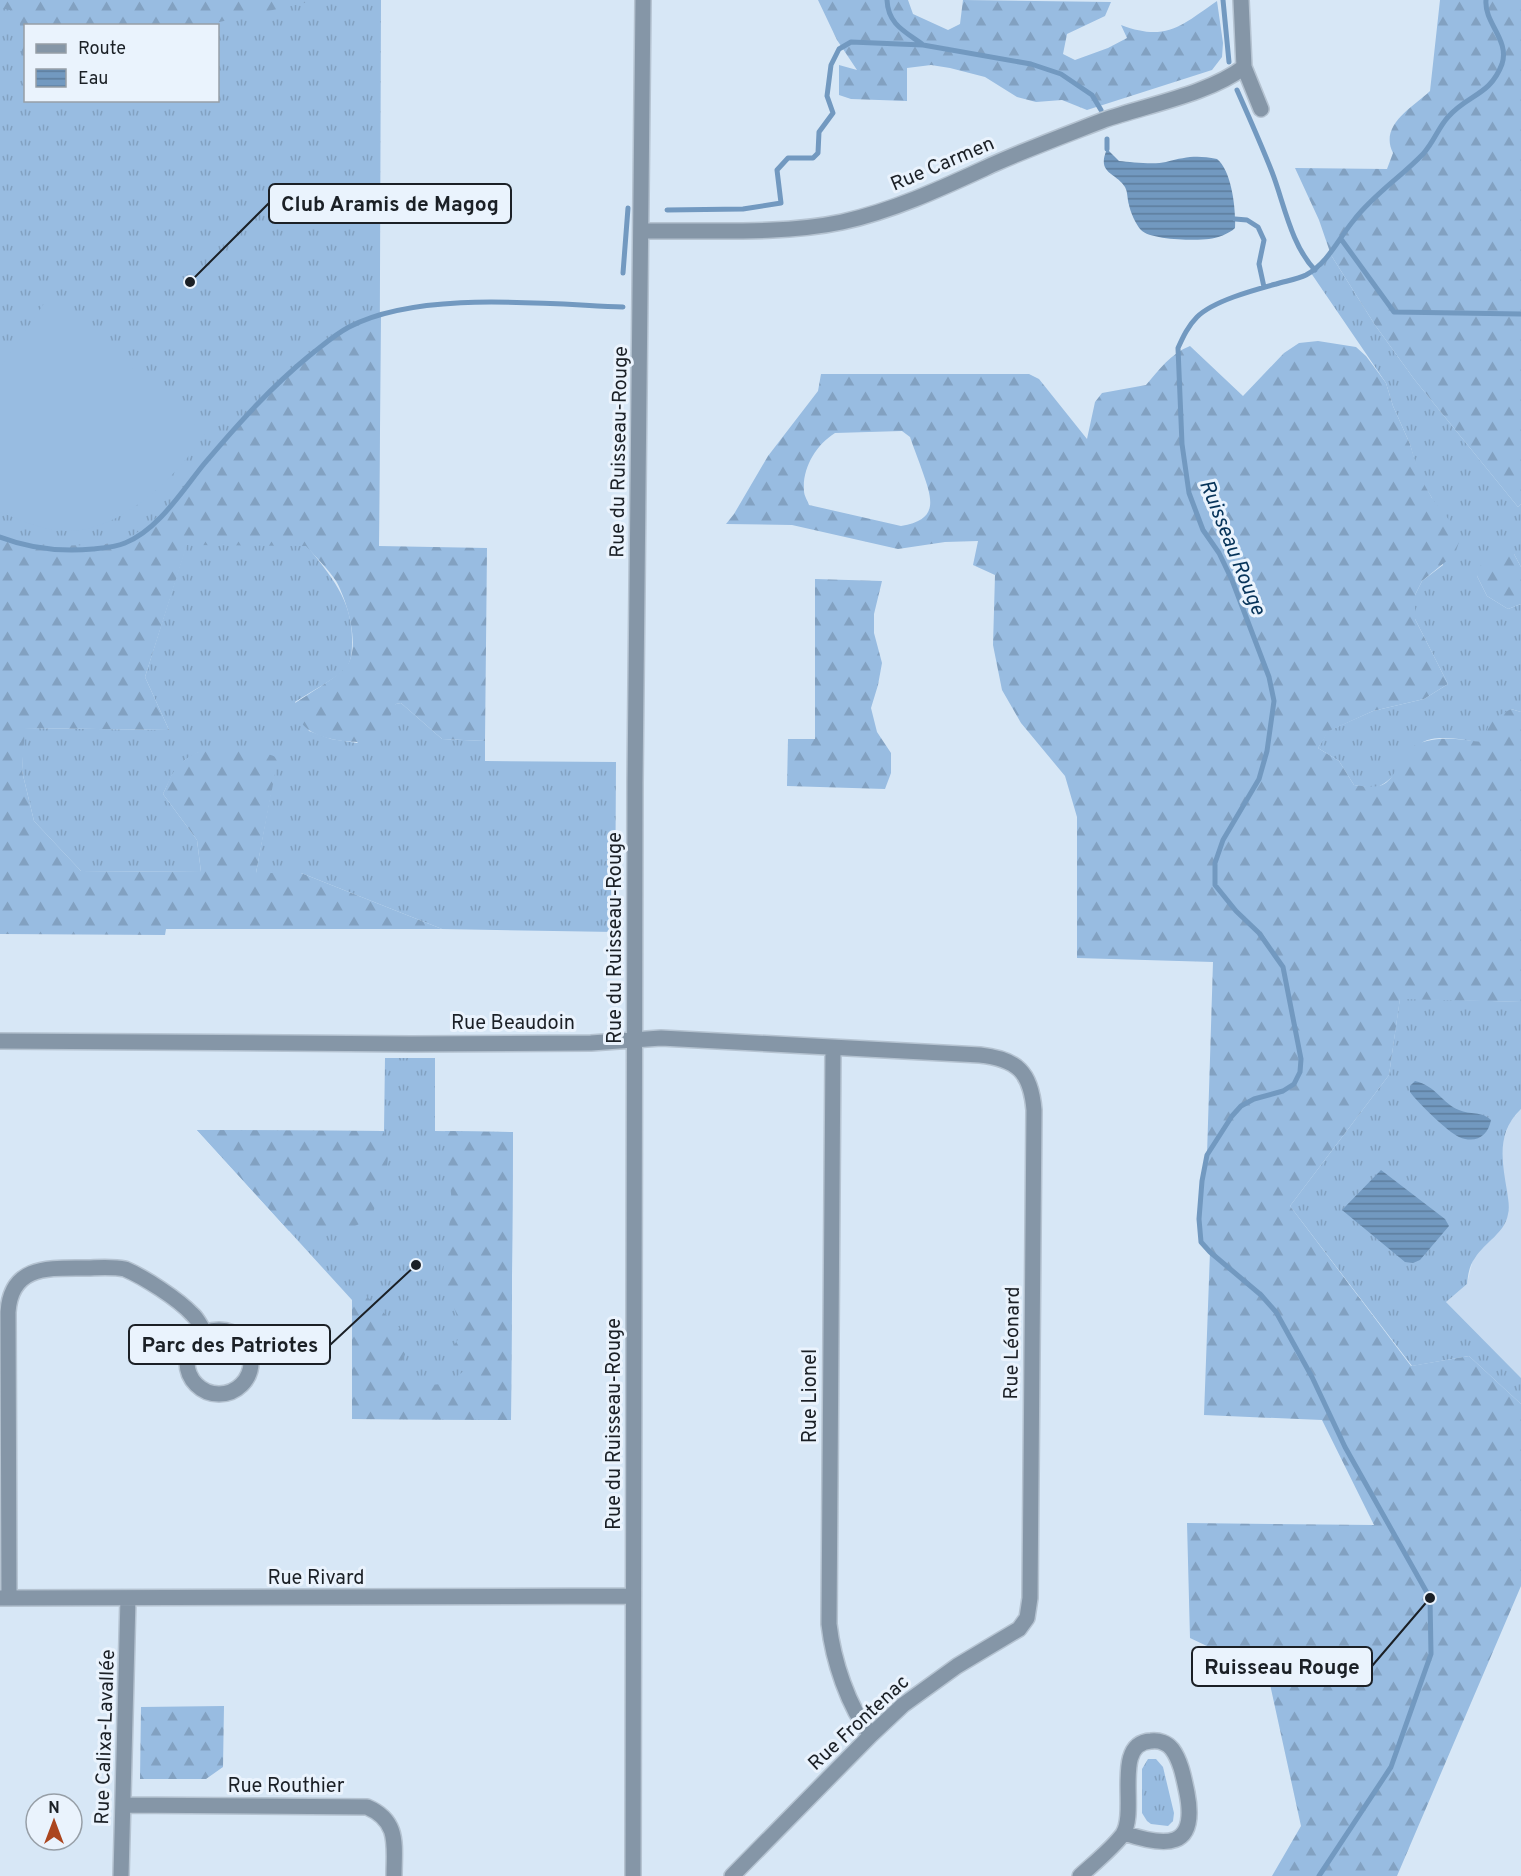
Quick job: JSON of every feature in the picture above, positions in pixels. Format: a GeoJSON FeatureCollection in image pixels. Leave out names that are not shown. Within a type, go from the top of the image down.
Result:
{"type":"FeatureCollection","features":[{"type":"Feature","properties":{"kind":"street","name":"Rue du Ruisseau-Rouge"},"geometry":{"type":"LineString","coordinates":[[633,1876],[635,783],[643,0]]}},
{"type":"Feature","properties":{"kind":"street"},"geometry":{"type":"LineString","coordinates":[[1241,0],[1244,67],[1261,109]]}},
{"type":"Feature","properties":{"kind":"street","name":"Rue Carmen"},"geometry":{"type":"LineString","coordinates":[[642,231],[807,227],[872,214],[934,192],[1058,138],[1120,115],[1202,89],[1231,76],[1244,67]]}},
{"type":"Feature","properties":{"kind":"street","name":"Rue Beaudoin"},"geometry":{"type":"LineString","coordinates":[[0,1041],[435,1044],[591,1043],[662,1038],[992,1056],[1013,1064],[1022,1071]]}},
{"type":"Feature","properties":{"kind":"street","name":"Rue Lionel"},"geometry":{"type":"LineString","coordinates":[[833,1048],[828,1611],[830,1636],[839,1671],[860,1719],[871,1735]]}},
{"type":"Feature","properties":{"kind":"street","name":"Rue Léonard"},"geometry":{"type":"LineString","coordinates":[[1022,1071],[1031,1087],[1034,1110],[1030,1598],[1027,1618]]}},
{"type":"Feature","properties":{"kind":"street"},"geometry":{"type":"LineString","coordinates":[[5,1598],[8,1312],[10,1297],[18,1282],[31,1272],[47,1268],[125,1269],[135,1273],[186,1308],[194,1315],[205,1334]]}},
{"type":"Feature","properties":{"kind":"street"},"geometry":{"type":"LineString","coordinates":[[226,1331],[236,1335],[249,1351],[250,1371],[245,1381],[228,1393],[207,1392],[198,1386],[188,1368],[187,1358],[190,1348],[205,1334],[226,1331]]}},
{"type":"Feature","properties":{"kind":"street","name":"Rue Rivard"},"geometry":{"type":"LineString","coordinates":[[5,1598],[633,1596]]}},
{"type":"Feature","properties":{"kind":"street","name":"Rue Calixa-Lavallée"},"geometry":{"type":"LineString","coordinates":[[120,1876],[128,1598]]}},
{"type":"Feature","properties":{"kind":"street","name":"Rue Frontenac"},"geometry":{"type":"LineString","coordinates":[[732,1876],[871,1735],[921,1692],[957,1666],[1019,1629],[1027,1618]]}},
{"type":"Feature","properties":{"kind":"street"},"geometry":{"type":"LineString","coordinates":[[1080,1876],[1124,1833],[1128,1809],[1129,1758],[1139,1745],[1153,1741],[1161,1742],[1173,1750],[1180,1766],[1188,1800],[1188,1827],[1183,1835],[1166,1843],[1124,1833]]}},
{"type":"Feature","properties":{"kind":"street","name":"Rue Routhier"},"geometry":{"type":"LineString","coordinates":[[123,1804],[367,1807],[376,1811],[391,1827],[394,1837],[394,1876]]}},
{"type":"Feature","properties":{"kind":"shaded area"},"geometry":{"type":"Polygon","coordinates":[[[1521,1109],[1521,1378],[1446,1302],[1467,1284],[1473,1259],[1509,1209],[1502,1165],[1502,1143],[1510,1122],[1521,1109]]]}},
{"type":"Feature","properties":{"kind":"green space"},"geometry":{"type":"Polygon","coordinates":[[[0,0],[381,0],[379,547],[307,546],[332,579],[345,601],[351,627],[352,652],[348,665],[342,672],[295,702],[309,731],[331,739],[357,743],[396,704],[401,703],[442,739],[485,741],[485,761],[616,762],[615,932],[442,929],[301,873],[256,873],[277,759],[199,752],[185,760],[172,775],[163,794],[197,840],[201,872],[81,871],[34,821],[22,771],[24,728],[169,730],[145,677],[186,546],[0,546],[0,0]]]}},
{"type":"Feature","properties":{"kind":"green space"},"geometry":{"type":"Polygon","coordinates":[[[0,0],[317,0],[210,24],[24,24],[24,66],[19,12],[0,8],[0,0]]]}},
{"type":"Feature","properties":{"kind":"green space"},"geometry":{"type":"Polygon","coordinates":[[[818,0],[908,0],[913,14],[948,30],[960,24],[963,0],[1111,2],[1105,16],[1067,34],[1063,54],[1075,60],[1108,48],[1127,38],[1121,25],[1150,32],[1172,29],[1217,1],[1223,43],[1222,57],[1212,70],[1087,110],[1062,100],[1036,102],[1017,97],[985,77],[931,65],[907,68],[907,101],[851,99],[839,95],[839,65],[857,70],[837,40],[818,0]]]}},
{"type":"Feature","properties":{"kind":"green space"},"geometry":{"type":"Polygon","coordinates":[[[1440,0],[1521,0],[1521,504],[1518,507],[1414,379],[1375,325],[1331,255],[1319,220],[1295,168],[1387,169],[1393,153],[1390,134],[1394,126],[1399,118],[1430,91],[1440,0]]]}},
{"type":"Feature","properties":{"kind":"green space"},"geometry":{"type":"Polygon","coordinates":[[[1331,255],[1375,325],[1414,379],[1518,507],[1521,504],[1521,567],[1514,554],[1477,576],[1487,596],[1508,609],[1521,604],[1521,712],[1511,709],[1482,743],[1443,738],[1423,742],[1390,779],[1375,788],[1354,785],[1339,761],[1318,748],[1328,731],[1373,711],[1424,699],[1448,684],[1415,619],[1415,595],[1422,581],[1443,565],[1432,498],[1419,477],[1410,444],[1393,406],[1386,383],[1311,273],[1320,268],[1331,255]]]}},
{"type":"Feature","properties":{"kind":"green space"},"geometry":{"type":"Polygon","coordinates":[[[45,302],[59,302],[205,434],[180,466],[148,497],[130,510],[91,528],[62,531],[44,528],[0,512],[0,368],[45,302]]]}},
{"type":"Feature","properties":{"kind":"green space"},"geometry":{"type":"Polygon","coordinates":[[[381,314],[379,546],[487,548],[485,741],[442,739],[401,703],[396,704],[378,742],[353,742],[326,738],[314,733],[304,726],[297,716],[295,703],[327,683],[344,669],[350,661],[352,651],[351,626],[345,600],[336,581],[306,546],[187,545],[145,677],[169,730],[25,728],[22,771],[34,821],[81,871],[201,872],[197,840],[163,794],[171,776],[180,764],[205,749],[235,747],[278,758],[256,873],[301,873],[442,929],[166,929],[165,935],[0,934],[0,539],[23,546],[102,545],[131,537],[159,516],[250,413],[335,332],[381,314]]]}},
{"type":"Feature","properties":{"kind":"green space"},"geometry":{"type":"Polygon","coordinates":[[[1318,341],[1356,347],[1366,356],[1386,383],[1393,406],[1410,444],[1420,477],[1460,539],[1455,554],[1422,581],[1415,595],[1415,619],[1448,684],[1424,699],[1373,711],[1329,731],[1318,748],[1339,761],[1354,785],[1379,786],[1392,776],[1405,752],[1417,744],[1435,739],[1482,742],[1491,720],[1511,709],[1521,712],[1521,1002],[1400,999],[1389,1075],[1290,1206],[1411,1366],[1469,1356],[1521,1404],[1521,1586],[1397,1876],[1272,1876],[1301,1826],[1268,1675],[1190,1638],[1187,1523],[1374,1525],[1322,1420],[1204,1415],[1210,1252],[1201,1241],[1198,1223],[1207,1155],[1213,962],[1077,958],[1077,817],[1065,776],[1021,723],[1002,690],[993,645],[995,575],[973,565],[978,541],[945,542],[898,549],[792,525],[726,524],[768,456],[818,391],[821,374],[1029,374],[1039,379],[1087,439],[1095,402],[1102,393],[1146,385],[1171,358],[1183,349],[1190,346],[1243,396],[1284,353],[1299,343],[1318,341]],[[902,431],[835,433],[816,451],[805,474],[804,491],[809,505],[901,526],[921,519],[930,508],[929,492],[910,437],[902,431]]]}},
{"type":"Feature","properties":{"kind":"green space"},"geometry":{"type":"Polygon","coordinates":[[[1502,550],[1514,554],[1521,567],[1521,604],[1508,609],[1487,596],[1477,576],[1483,559],[1502,550]]]}},
{"type":"Feature","properties":{"kind":"green space"},"geometry":{"type":"Polygon","coordinates":[[[815,579],[882,581],[874,614],[874,633],[882,663],[871,708],[877,732],[891,753],[891,773],[885,789],[787,786],[788,739],[815,739],[815,579]]]}},
{"type":"Feature","properties":{"kind":"green space"},"geometry":{"type":"Polygon","coordinates":[[[1400,998],[1521,1002],[1521,1109],[1508,1128],[1503,1148],[1509,1203],[1508,1214],[1503,1227],[1473,1261],[1467,1284],[1446,1302],[1521,1378],[1521,1404],[1469,1356],[1412,1366],[1290,1206],[1389,1075],[1400,998]]]}},
{"type":"Feature","properties":{"kind":"green space"},"geometry":{"type":"Polygon","coordinates":[[[385,1058],[435,1058],[435,1131],[513,1132],[511,1420],[352,1419],[352,1300],[197,1130],[384,1131],[385,1058]]]}},
{"type":"Feature","properties":{"kind":"green space"},"geometry":{"type":"Polygon","coordinates":[[[197,1130],[384,1131],[388,1155],[387,1168],[373,1213],[364,1222],[348,1229],[304,1227],[289,1231],[197,1130]]]}},
{"type":"Feature","properties":{"kind":"green space"},"geometry":{"type":"Polygon","coordinates":[[[445,1131],[513,1132],[511,1420],[352,1419],[352,1300],[364,1294],[411,1339],[402,1362],[408,1377],[425,1383],[439,1384],[451,1380],[466,1369],[450,1351],[459,1338],[458,1320],[443,1272],[452,1204],[445,1131]]]}},
{"type":"Feature","properties":{"kind":"green space"},"geometry":{"type":"Polygon","coordinates":[[[224,1706],[223,1767],[206,1779],[140,1779],[141,1707],[224,1706]]]}},
{"type":"Feature","properties":{"kind":"green space"},"geometry":{"type":"Polygon","coordinates":[[[1148,1759],[1156,1759],[1163,1767],[1174,1813],[1173,1821],[1168,1826],[1151,1824],[1142,1813],[1142,1769],[1148,1759]]]}},
{"type":"Feature","properties":{"kind":"water"},"geometry":{"type":"Polygon","coordinates":[[[1107,149],[1119,161],[1130,162],[1161,163],[1197,157],[1217,159],[1230,181],[1234,201],[1235,228],[1223,235],[1203,240],[1154,236],[1141,230],[1130,208],[1125,187],[1105,168],[1104,157],[1107,149]]]}},
{"type":"Feature","properties":{"kind":"water"},"geometry":{"type":"Polygon","coordinates":[[[1415,1081],[1428,1086],[1453,1107],[1487,1117],[1491,1120],[1487,1130],[1480,1137],[1471,1140],[1454,1134],[1433,1117],[1410,1092],[1410,1086],[1415,1081]]]}},
{"type":"Feature","properties":{"kind":"water"},"geometry":{"type":"Polygon","coordinates":[[[1381,1170],[1445,1219],[1449,1226],[1420,1260],[1413,1263],[1405,1262],[1342,1210],[1381,1170]]]}},
{"type":"Feature","properties":{"kind":"waterway"},"geometry":{"type":"LineString","coordinates":[[887,0],[890,15],[894,21],[903,31],[922,44]]}},
{"type":"Feature","properties":{"kind":"waterway"},"geometry":{"type":"LineString","coordinates":[[1223,0],[1229,62]]}},
{"type":"Feature","properties":{"kind":"waterway","name":"Ruisseau Rouge"},"geometry":{"type":"LineString","coordinates":[[1319,1876],[1391,1767],[1431,1654],[1430,1598],[1345,1447],[1312,1377],[1276,1312],[1261,1295],[1201,1242],[1199,1219],[1207,1155],[1241,1106],[1254,1099],[1283,1091],[1294,1084],[1300,1072],[1301,1059],[1283,967],[1259,933],[1236,911],[1215,885],[1215,863],[1223,840],[1259,779],[1267,751],[1274,701],[1269,677],[1232,580],[1219,553],[1203,530],[1189,493],[1182,444],[1178,348],[1194,320],[1204,311],[1223,301],[1299,278],[1314,270],[1327,257],[1362,211],[1423,154],[1448,117],[1491,83],[1497,75],[1504,55],[1500,39],[1486,8],[1486,0]]}},
{"type":"Feature","properties":{"kind":"waterway"},"geometry":{"type":"LineString","coordinates":[[667,210],[743,209],[781,203],[777,170],[788,158],[813,158],[818,153],[819,132],[833,113],[827,96],[831,65],[839,49],[851,42],[923,45],[1031,64],[1061,74],[1092,95],[1101,110]]}},
{"type":"Feature","properties":{"kind":"waterway"},"geometry":{"type":"LineString","coordinates":[[1237,90],[1272,172],[1294,236],[1315,270]]}},
{"type":"Feature","properties":{"kind":"waterway"},"geometry":{"type":"LineString","coordinates":[[1107,139],[1107,149]]}},
{"type":"Feature","properties":{"kind":"waterway"},"geometry":{"type":"LineString","coordinates":[[623,273],[628,208]]}},
{"type":"Feature","properties":{"kind":"waterway"},"geometry":{"type":"LineString","coordinates":[[1235,219],[1247,220],[1258,227],[1264,240],[1259,264],[1264,287]]}},
{"type":"Feature","properties":{"kind":"waterway"},"geometry":{"type":"LineString","coordinates":[[1341,239],[1394,312],[1521,314]]}},
{"type":"Feature","properties":{"kind":"waterway"},"geometry":{"type":"LineString","coordinates":[[0,537],[35,547],[69,550],[114,546],[137,537],[169,509],[229,435],[281,381],[338,334],[378,315],[410,308],[483,302],[623,307]]}},
{"type":"Feature","properties":{"kind":"place","name":"Club Aramis de Magog"},"geometry":{"type":"Point","coordinates":[190,282]}},
{"type":"Feature","properties":{"kind":"place","name":"Parc des Patriotes"},"geometry":{"type":"Point","coordinates":[416,1265]}},
{"type":"Feature","properties":{"kind":"place","name":"Ruisseau Rouge"},"geometry":{"type":"Point","coordinates":[1430,1598]}}]}
